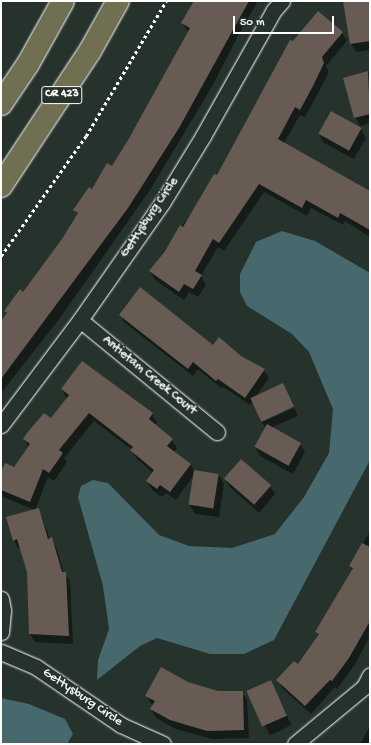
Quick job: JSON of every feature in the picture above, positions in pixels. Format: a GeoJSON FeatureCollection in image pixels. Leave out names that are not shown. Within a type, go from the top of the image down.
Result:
{"type":"FeatureCollection","features":[{"type":"Feature","properties":{"kind":"highway"},"geometry":{"type":"LineString","coordinates":[[1,104],[28,64],[63,1]]}},
{"type":"Feature","properties":{"kind":"highway","name":"CR 423"},"geometry":{"type":"LineString","coordinates":[[1,186],[90,51],[118,1]]}},
{"type":"Feature","properties":{"kind":"street","name":"Gettysburg Circle"},"geometry":{"type":"LineString","coordinates":[[1,424],[80,320],[166,196],[203,136],[274,10],[282,1]]}},
{"type":"Feature","properties":{"kind":"street","name":"Antietam Creek Court"},"geometry":{"type":"LineString","coordinates":[[80,320],[217,432]]}},
{"type":"Feature","properties":{"kind":"street"},"geometry":{"type":"LineString","coordinates":[[1,598],[3,610],[1,632]]}},
{"type":"Feature","properties":{"kind":"street","name":"Gettysburg Circle"},"geometry":{"type":"LineString","coordinates":[[1,652],[36,667],[121,725],[163,744]]}},
{"type":"Feature","properties":{"kind":"street"},"geometry":{"type":"LineString","coordinates":[[295,744],[368,684]]}},
{"type":"Feature","properties":{"kind":"path"},"geometry":{"type":"LineString","coordinates":[[1,256],[86,136],[166,1]]}},
{"type":"Feature","properties":{"kind":"water"},"geometry":{"type":"Polygon","coordinates":[[[282,231],[315,241],[370,273],[370,460],[274,640],[244,654],[210,654],[157,638],[140,646],[97,680],[98,660],[109,629],[103,586],[78,497],[81,486],[93,480],[108,483],[159,535],[189,546],[232,548],[275,534],[304,497],[329,453],[333,409],[309,352],[292,334],[247,306],[240,292],[240,274],[256,242],[282,231]]]}},
{"type":"Feature","properties":{"kind":"water"},"geometry":{"type":"Polygon","coordinates":[[[1,698],[29,704],[65,719],[73,734],[67,744],[1,744],[1,698]]]}},
{"type":"Feature","properties":{"kind":"building"},"geometry":{"type":"Polygon","coordinates":[[[194,1],[249,1],[179,128],[128,208],[1,379],[1,321],[7,313],[4,311],[20,289],[23,292],[62,239],[78,213],[73,210],[89,187],[92,189],[107,163],[112,166],[128,140],[190,28],[181,23],[194,1]]]}},
{"type":"Feature","properties":{"kind":"building"},"geometry":{"type":"Polygon","coordinates":[[[343,1],[370,1],[370,41],[350,44],[343,1]]]}},
{"type":"Feature","properties":{"kind":"building"},"geometry":{"type":"Polygon","coordinates":[[[318,11],[343,32],[322,57],[324,63],[313,86],[300,110],[295,107],[278,139],[370,191],[370,230],[340,213],[338,218],[306,200],[302,208],[259,184],[219,243],[213,239],[195,271],[202,275],[193,289],[184,284],[179,292],[149,271],[165,251],[180,225],[183,227],[214,174],[217,175],[290,40],[293,41],[318,11]]]}},
{"type":"Feature","properties":{"kind":"building"},"geometry":{"type":"Polygon","coordinates":[[[368,71],[370,114],[354,118],[343,78],[368,71]]]}},
{"type":"Feature","properties":{"kind":"building"},"geometry":{"type":"Polygon","coordinates":[[[331,111],[362,128],[349,151],[318,134],[331,111]]]}},
{"type":"Feature","properties":{"kind":"building"},"geometry":{"type":"Polygon","coordinates":[[[140,287],[213,345],[219,337],[241,356],[265,369],[245,398],[218,379],[216,381],[193,362],[188,369],[119,315],[140,287]]]}},
{"type":"Feature","properties":{"kind":"building"},"geometry":{"type":"Polygon","coordinates":[[[82,361],[153,413],[149,419],[173,439],[167,446],[191,464],[170,492],[160,485],[157,489],[146,481],[154,470],[130,450],[133,447],[89,413],[59,450],[63,453],[49,473],[43,469],[30,502],[1,490],[1,472],[5,463],[14,467],[30,444],[23,439],[27,433],[44,413],[51,418],[69,395],[61,389],[82,361]]]}},
{"type":"Feature","properties":{"kind":"building"},"geometry":{"type":"Polygon","coordinates":[[[283,383],[294,407],[261,422],[250,398],[283,383]]]}},
{"type":"Feature","properties":{"kind":"building"},"geometry":{"type":"Polygon","coordinates":[[[267,424],[301,443],[289,466],[254,447],[267,424]]]}},
{"type":"Feature","properties":{"kind":"building"},"geometry":{"type":"Polygon","coordinates":[[[241,459],[271,485],[254,505],[224,479],[241,459]]]}},
{"type":"Feature","properties":{"kind":"building"},"geometry":{"type":"Polygon","coordinates":[[[194,470],[219,474],[213,508],[189,505],[194,470]]]}},
{"type":"Feature","properties":{"kind":"building"},"geometry":{"type":"Polygon","coordinates":[[[39,508],[48,539],[52,537],[62,572],[66,572],[69,636],[29,634],[27,572],[17,539],[13,541],[6,517],[39,508]]]}},
{"type":"Feature","properties":{"kind":"building"},"geometry":{"type":"Polygon","coordinates":[[[362,543],[370,547],[370,621],[349,658],[332,681],[330,680],[305,706],[276,680],[294,661],[298,664],[319,634],[315,632],[353,568],[349,566],[362,543]]]}},
{"type":"Feature","properties":{"kind":"building"},"geometry":{"type":"Polygon","coordinates":[[[161,667],[188,682],[218,691],[243,691],[244,730],[207,731],[170,720],[150,709],[155,701],[145,696],[161,667]]]}},
{"type":"Feature","properties":{"kind":"building"},"geometry":{"type":"Polygon","coordinates":[[[271,680],[287,716],[262,727],[246,691],[271,680]]]}}]}
